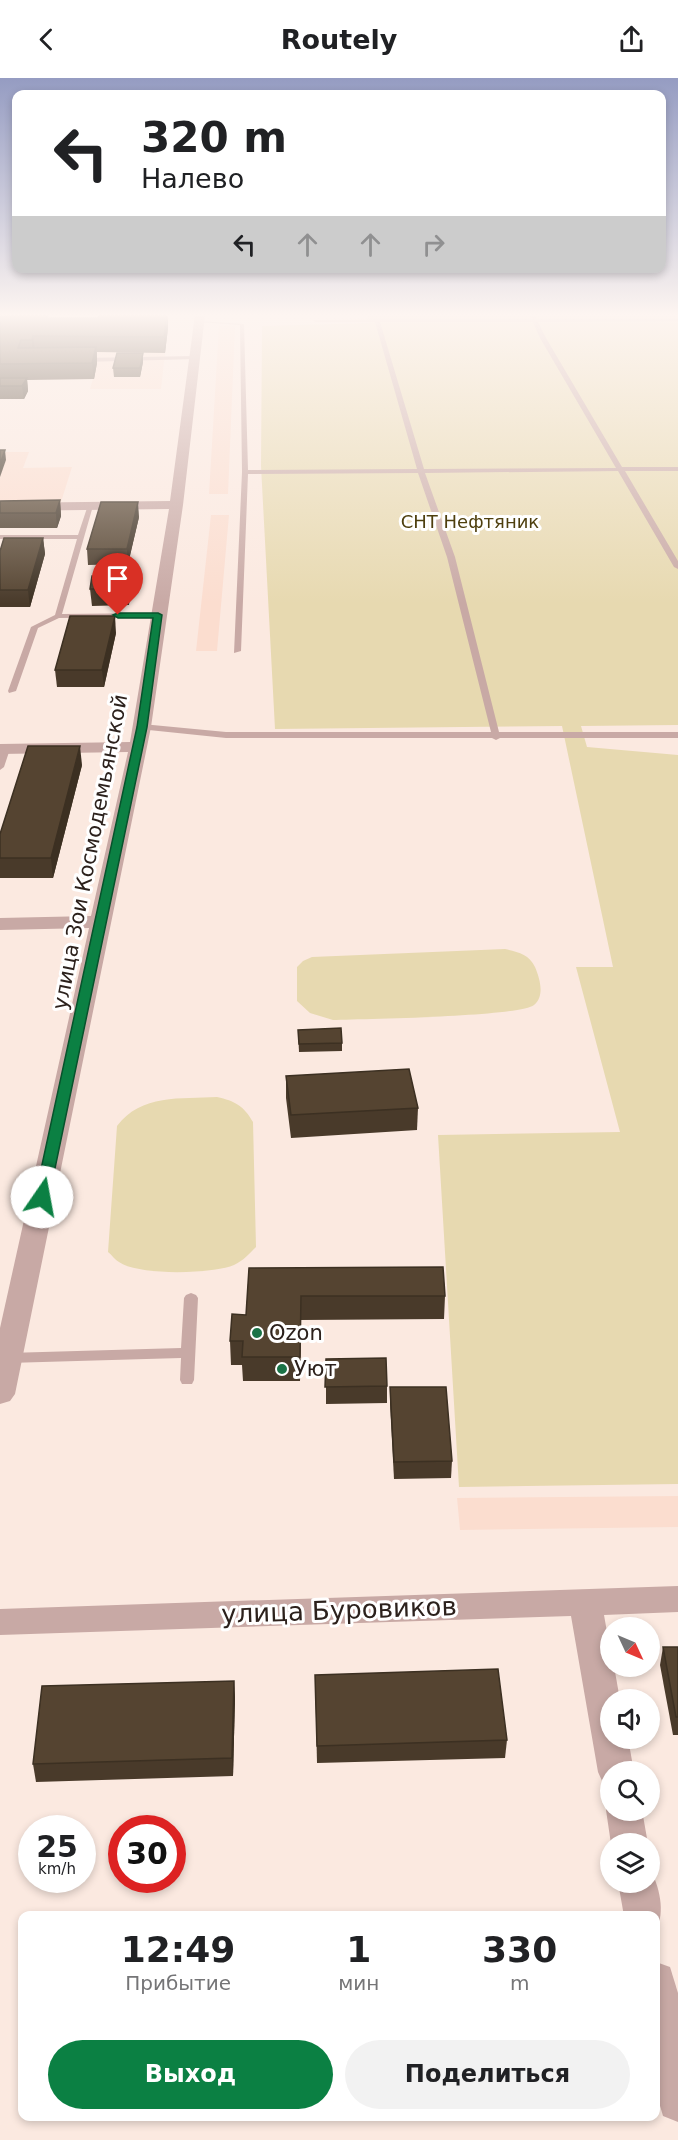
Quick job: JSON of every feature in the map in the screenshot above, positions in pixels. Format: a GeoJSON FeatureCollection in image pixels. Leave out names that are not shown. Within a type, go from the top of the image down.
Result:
{"type":"FeatureCollection","features":[{"type":"Feature","properties":{"kind":"street","name":"улица Зои Космодемьянской"},"geometry":{"type":"LineString","coordinates":[[0,1394],[142,727],[188,411]]}},
{"type":"Feature","properties":{"kind":"street"},"geometry":{"type":"LineString","coordinates":[[0,507],[176,505]]}},
{"type":"Feature","properties":{"kind":"street"},"geometry":{"type":"LineString","coordinates":[[3,749],[138,747]]}},
{"type":"Feature","properties":{"kind":"street"},"geometry":{"type":"LineString","coordinates":[[0,924],[101,922]]}},
{"type":"Feature","properties":{"kind":"street","name":"улица Буровиков"},"geometry":{"type":"LineString","coordinates":[[0,1623],[678,1599]]}},
{"type":"Feature","properties":{"kind":"street"},"geometry":{"type":"LineString","coordinates":[[585,1601],[614,1761]]}},
{"type":"Feature","properties":{"kind":"street"},"geometry":{"type":"LineString","coordinates":[[639,1893],[642,1911]]}},
{"type":"Feature","properties":{"kind":"street"},"geometry":{"type":"LineString","coordinates":[[660,2003],[678,2101]]}},
{"type":"Feature","properties":{"kind":"lane"},"geometry":{"type":"LineString","coordinates":[[237,651],[245,472],[244,411]]}},
{"type":"Feature","properties":{"kind":"lane"},"geometry":{"type":"LineString","coordinates":[[404,411],[421,471],[451,557],[496,737]]}},
{"type":"Feature","properties":{"kind":"lane"},"geometry":{"type":"LineString","coordinates":[[587,411],[678,567]]}},
{"type":"Feature","properties":{"kind":"lane"},"geometry":{"type":"LineString","coordinates":[[245,472],[678,469]]}},
{"type":"Feature","properties":{"kind":"lane"},"geometry":{"type":"LineString","coordinates":[[58,616],[90,506]]}},
{"type":"Feature","properties":{"kind":"lane"},"geometry":{"type":"LineString","coordinates":[[0,537],[80,537]]}},
{"type":"Feature","properties":{"kind":"lane"},"geometry":{"type":"LineString","coordinates":[[12,691],[35,627],[58,616],[158,615]]}},
{"type":"Feature","properties":{"kind":"lane"},"geometry":{"type":"LineString","coordinates":[[142,727],[226,735],[496,737],[678,735]]}},
{"type":"Feature","properties":{"kind":"lane"},"geometry":{"type":"LineString","coordinates":[[0,766],[3,749]]}},
{"type":"Feature","properties":{"kind":"lane"},"geometry":{"type":"LineString","coordinates":[[187,1380],[191,1298]]}},
{"type":"Feature","properties":{"kind":"lane"},"geometry":{"type":"LineString","coordinates":[[8,1358],[188,1353]]}},
{"type":"Feature","properties":{"kind":"shaded area"},"geometry":{"type":"Polygon","coordinates":[[[214,411],[231,411],[228,494],[209,494],[214,411]]]}},
{"type":"Feature","properties":{"kind":"shaded area"},"geometry":{"type":"Polygon","coordinates":[[[0,452],[29,452],[23,468],[72,467],[61,502],[0,503],[0,452]]]}},
{"type":"Feature","properties":{"kind":"shaded area"},"geometry":{"type":"Polygon","coordinates":[[[211,515],[229,515],[217,651],[196,651],[211,515]]]}},
{"type":"Feature","properties":{"kind":"shaded area"},"geometry":{"type":"Polygon","coordinates":[[[678,1496],[678,1527],[460,1530],[457,1498],[678,1496]]]}},
{"type":"Feature","properties":{"kind":"green space","name":"СНТ Нефтяник"},"geometry":{"type":"Polygon","coordinates":[[[261,411],[678,411],[678,725],[581,726],[587,747],[678,755],[678,1484],[459,1487],[438,1135],[620,1132],[576,967],[613,967],[562,726],[275,729],[261,466],[261,411]]]}},
{"type":"Feature","properties":{"kind":"green space"},"geometry":{"type":"Polygon","coordinates":[[[505,949],[526,956],[533,963],[540,982],[540,997],[534,1005],[522,1009],[472,1015],[333,1020],[310,1013],[297,1001],[297,967],[312,957],[505,949]]]}},
{"type":"Feature","properties":{"kind":"green space"},"geometry":{"type":"Polygon","coordinates":[[[217,1097],[238,1105],[253,1122],[256,1247],[234,1265],[193,1272],[142,1270],[119,1262],[108,1252],[117,1126],[138,1108],[150,1103],[162,1100],[217,1097]]]}},
{"type":"Feature","properties":{"kind":"building"},"geometry":{"type":"Polygon","coordinates":[[[0,450],[5,450],[0,464],[0,450]]]}},
{"type":"Feature","properties":{"kind":"building"},"geometry":{"type":"Polygon","coordinates":[[[60,500],[56,513],[0,513],[0,501],[60,500]]]}},
{"type":"Feature","properties":{"kind":"building"},"geometry":{"type":"Polygon","coordinates":[[[101,502],[138,502],[127,549],[87,549],[101,502]]]}},
{"type":"Feature","properties":{"kind":"building"},"geometry":{"type":"Polygon","coordinates":[[[4,538],[43,538],[28,590],[0,590],[0,551],[4,538]]]}},
{"type":"Feature","properties":{"kind":"building"},"geometry":{"type":"Polygon","coordinates":[[[92,576],[129,576],[128,589],[90,589],[92,576]]]}},
{"type":"Feature","properties":{"kind":"building"},"geometry":{"type":"Polygon","coordinates":[[[70,616],[115,616],[102,670],[55,670],[70,616]]]}},
{"type":"Feature","properties":{"kind":"building"},"geometry":{"type":"Polygon","coordinates":[[[28,746],[80,746],[51,858],[0,858],[0,834],[28,746]]]}},
{"type":"Feature","properties":{"kind":"building"},"geometry":{"type":"Polygon","coordinates":[[[341,1028],[342,1043],[299,1044],[298,1030],[341,1028]]]}},
{"type":"Feature","properties":{"kind":"building"},"geometry":{"type":"Polygon","coordinates":[[[409,1069],[418,1108],[291,1115],[286,1076],[409,1069]]]}},
{"type":"Feature","properties":{"kind":"building"},"geometry":{"type":"Polygon","coordinates":[[[443,1267],[445,1296],[301,1296],[300,1357],[242,1357],[243,1341],[230,1341],[232,1314],[246,1315],[249,1268],[443,1267]]]}},
{"type":"Feature","properties":{"kind":"building"},"geometry":{"type":"Polygon","coordinates":[[[386,1358],[387,1386],[325,1387],[326,1359],[386,1358]]]}},
{"type":"Feature","properties":{"kind":"building"},"geometry":{"type":"Polygon","coordinates":[[[390,1387],[446,1387],[452,1461],[394,1462],[390,1387]]]}},
{"type":"Feature","properties":{"kind":"building"},"geometry":{"type":"Polygon","coordinates":[[[663,1647],[678,1647],[678,1717],[676,1717],[663,1647]]]}},
{"type":"Feature","properties":{"kind":"building"},"geometry":{"type":"Polygon","coordinates":[[[498,1669],[507,1740],[317,1746],[315,1675],[498,1669]]]}},
{"type":"Feature","properties":{"kind":"building"},"geometry":{"type":"Polygon","coordinates":[[[234,1681],[232,1758],[33,1764],[42,1686],[234,1681]]]}},
{"type":"Feature","properties":{"kind":"place","name":"Ozon"},"geometry":{"type":"Point","coordinates":[257,1333]}},
{"type":"Feature","properties":{"kind":"place","name":"Уют"},"geometry":{"type":"Point","coordinates":[282,1369]}},
{"type":"Feature","properties":{"kind":"route"},"geometry":{"type":"LineString","coordinates":[[42,1197],[142,727],[158,615],[118,615]]}}]}
